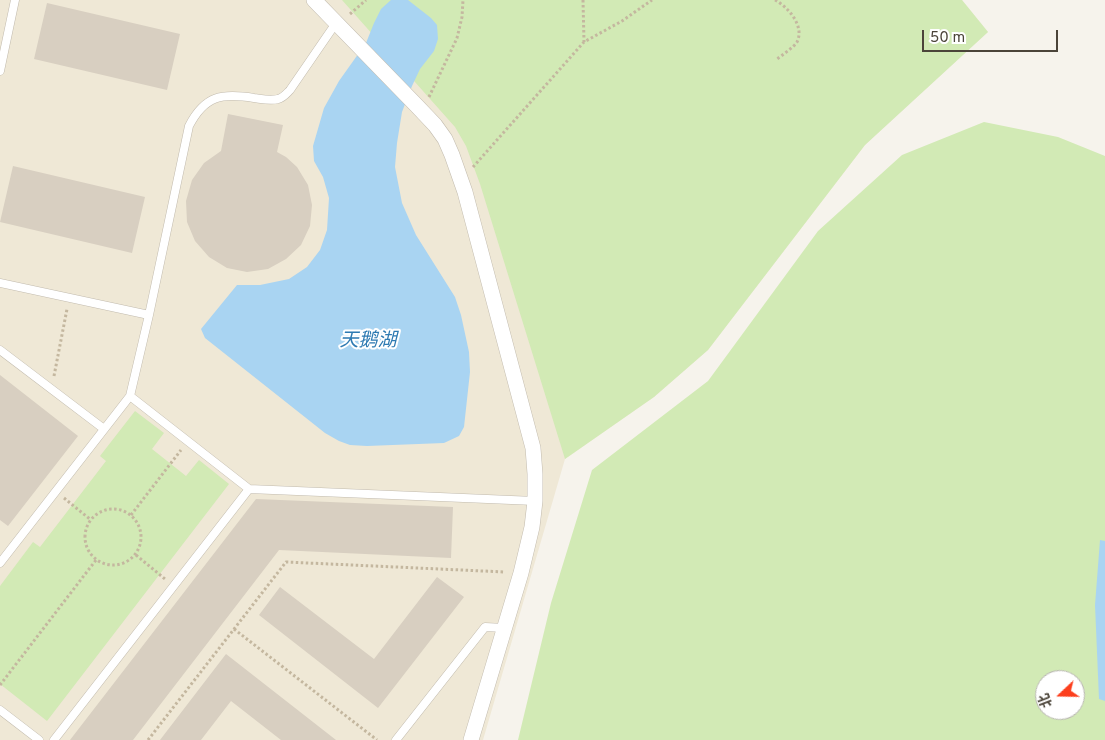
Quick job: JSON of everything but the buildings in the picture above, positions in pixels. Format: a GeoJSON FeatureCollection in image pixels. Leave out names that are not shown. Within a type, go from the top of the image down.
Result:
{"type":"FeatureCollection","features":[{"type":"Feature","properties":{"kind":"street"},"geometry":{"type":"LineString","coordinates":[[314,0],[420,108],[445,139],[459,175],[533,448],[535,501],[532,527],[521,573],[470,740]]}},
{"type":"Feature","properties":{"kind":"lane"},"geometry":{"type":"LineString","coordinates":[[0,70],[15,0]]}},
{"type":"Feature","properties":{"kind":"lane"},"geometry":{"type":"LineString","coordinates":[[0,563],[130,396],[189,126],[195,113],[207,102],[220,97],[236,95],[272,100],[285,96],[336,23]]}},
{"type":"Feature","properties":{"kind":"lane"},"geometry":{"type":"LineString","coordinates":[[0,282],[149,315]]}},
{"type":"Feature","properties":{"kind":"lane"},"geometry":{"type":"LineString","coordinates":[[0,350],[104,429]]}},
{"type":"Feature","properties":{"kind":"lane"},"geometry":{"type":"LineString","coordinates":[[130,396],[249,489],[535,501]]}},
{"type":"Feature","properties":{"kind":"lane"},"geometry":{"type":"LineString","coordinates":[[54,740],[249,489]]}},
{"type":"Feature","properties":{"kind":"lane"},"geometry":{"type":"LineString","coordinates":[[396,740],[485,627],[504,628]]}},
{"type":"Feature","properties":{"kind":"lane"},"geometry":{"type":"LineString","coordinates":[[0,710],[39,740]]}},
{"type":"Feature","properties":{"kind":"path"},"geometry":{"type":"LineString","coordinates":[[336,23],[366,0]]}},
{"type":"Feature","properties":{"kind":"path"},"geometry":{"type":"LineString","coordinates":[[420,108],[457,38],[462,17],[463,0]]}},
{"type":"Feature","properties":{"kind":"path"},"geometry":{"type":"LineString","coordinates":[[583,0],[584,42]]}},
{"type":"Feature","properties":{"kind":"path"},"geometry":{"type":"LineString","coordinates":[[459,175],[474,166],[584,42],[622,21],[652,0]]}},
{"type":"Feature","properties":{"kind":"path"},"geometry":{"type":"LineString","coordinates":[[776,0],[797,22],[799,33],[797,42],[776,60]]}},
{"type":"Feature","properties":{"kind":"path"},"geometry":{"type":"LineString","coordinates":[[51,389],[69,298]]}},
{"type":"Feature","properties":{"kind":"path"},"geometry":{"type":"LineString","coordinates":[[131,515],[188,441]]}},
{"type":"Feature","properties":{"kind":"path"},"geometry":{"type":"LineString","coordinates":[[56,491],[91,520]]}},
{"type":"Feature","properties":{"kind":"path"},"geometry":{"type":"LineString","coordinates":[[106,510],[123,510],[131,515],[141,529],[142,539],[136,555],[121,565],[112,566],[96,560],[86,546],[86,527],[91,520],[106,510]]}},
{"type":"Feature","properties":{"kind":"path"},"geometry":{"type":"LineString","coordinates":[[136,555],[174,586]]}},
{"type":"Feature","properties":{"kind":"path"},"geometry":{"type":"LineString","coordinates":[[0,685],[96,560]]}},
{"type":"Feature","properties":{"kind":"path"},"geometry":{"type":"LineString","coordinates":[[148,740],[286,562],[521,573]]}},
{"type":"Feature","properties":{"kind":"path"},"geometry":{"type":"LineString","coordinates":[[234,629],[377,740]]}},
{"type":"Feature","properties":{"kind":"shaded area"},"geometry":{"type":"Polygon","coordinates":[[[0,0],[962,0],[988,32],[865,145],[708,350],[654,397],[565,459],[483,740],[0,740],[0,0]]]}},
{"type":"Feature","properties":{"kind":"green space"},"geometry":{"type":"Polygon","coordinates":[[[342,0],[962,0],[988,32],[865,145],[708,350],[654,397],[565,459],[480,184],[466,146],[455,127],[342,0]]]}},
{"type":"Feature","properties":{"kind":"green space"},"geometry":{"type":"Polygon","coordinates":[[[984,122],[1058,137],[1105,156],[1105,740],[518,740],[551,603],[592,470],[708,381],[818,231],[902,155],[984,122]]]}},
{"type":"Feature","properties":{"kind":"green space"},"geometry":{"type":"Polygon","coordinates":[[[135,411],[164,433],[152,449],[186,476],[199,460],[229,484],[47,721],[0,684],[0,586],[33,542],[40,547],[106,461],[100,456],[135,411]]]}},
{"type":"Feature","properties":{"kind":"water","name":"天鹅湖"},"geometry":{"type":"Polygon","coordinates":[[[391,0],[408,0],[437,25],[438,39],[434,51],[420,69],[402,112],[395,167],[402,203],[416,235],[455,297],[469,352],[470,372],[464,427],[459,436],[444,443],[350,445],[325,433],[205,338],[201,329],[237,285],[260,285],[289,279],[307,267],[320,250],[327,230],[329,198],[323,177],[314,161],[313,146],[324,108],[339,81],[366,43],[381,9],[391,0]]]}},
{"type":"Feature","properties":{"kind":"water"},"geometry":{"type":"Polygon","coordinates":[[[1100,540],[1105,541],[1105,701],[1099,699],[1095,605],[1100,540]]]}}]}
